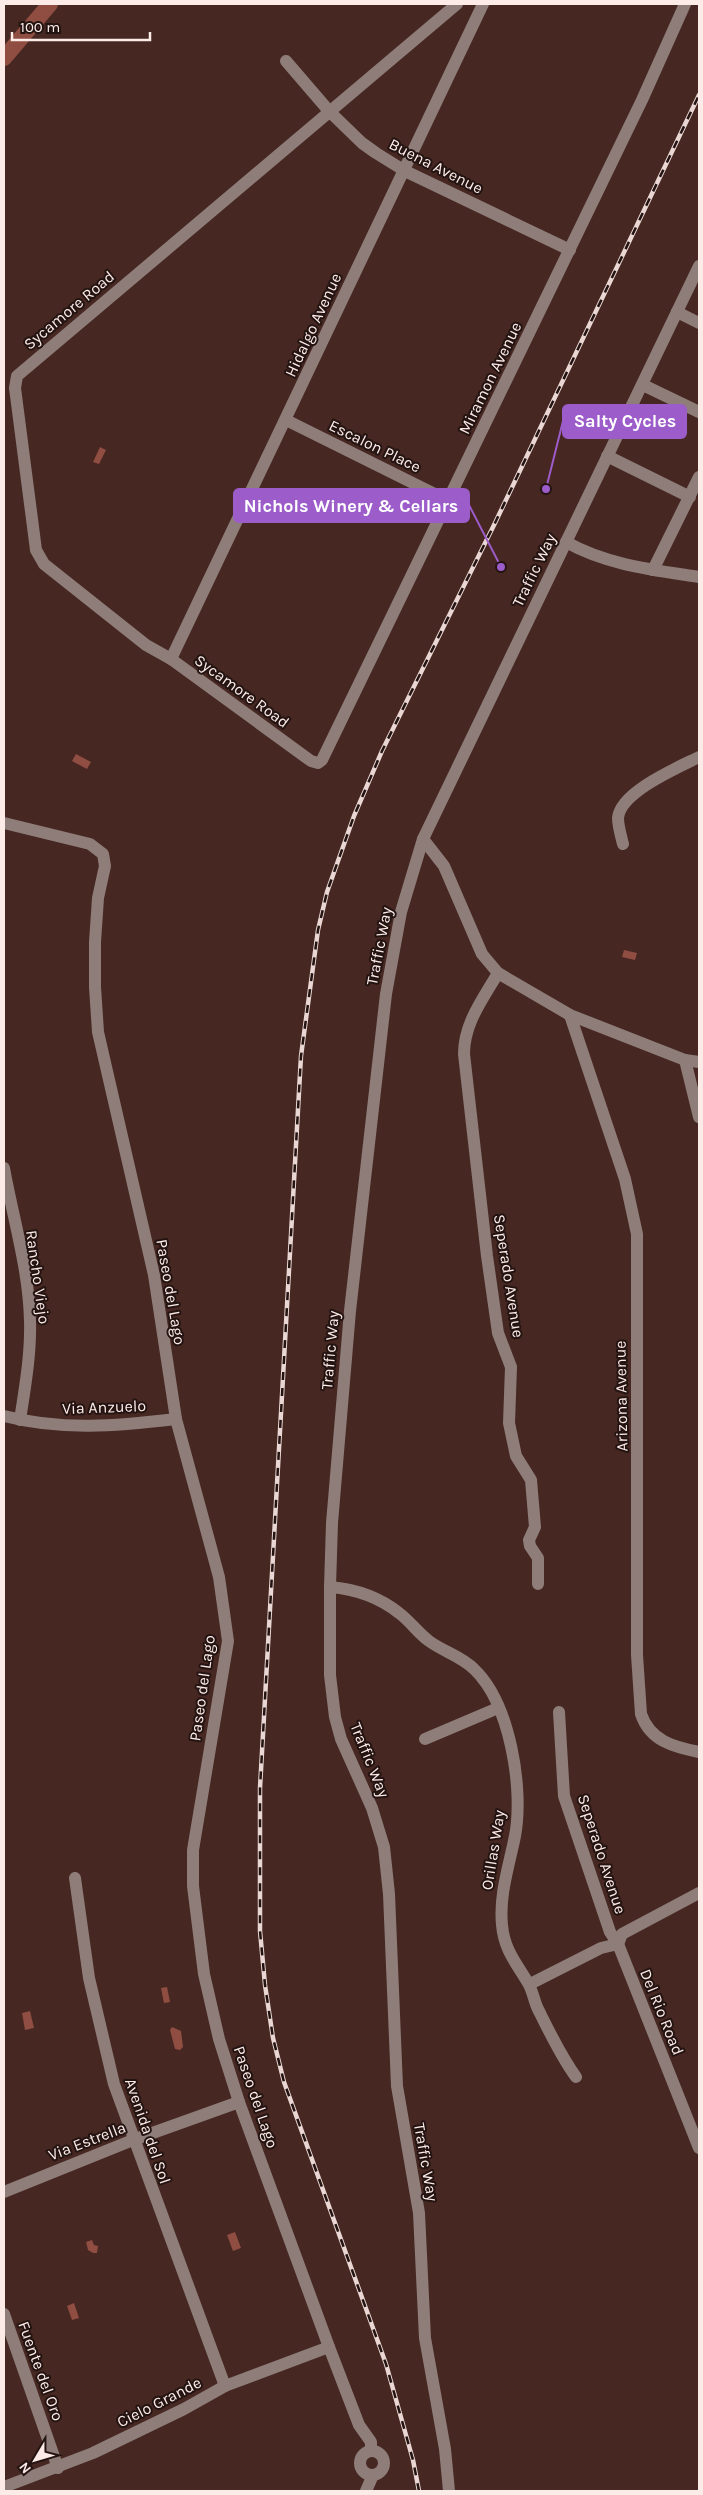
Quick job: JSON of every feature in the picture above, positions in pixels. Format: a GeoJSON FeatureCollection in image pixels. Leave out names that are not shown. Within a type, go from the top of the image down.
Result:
{"type":"FeatureCollection","features":[{"type":"Feature","properties":{"kind":"street","name":"Sycamore Road"},"geometry":{"type":"LineString","coordinates":[[318,764],[311,761],[171,659],[146,645],[44,564],[36,550],[15,388],[17,376],[456,4]]}},
{"type":"Feature","properties":{"kind":"street","name":"Hidalgo Avenue"},"geometry":{"type":"LineString","coordinates":[[171,659],[483,4]]}},
{"type":"Feature","properties":{"kind":"street","name":"Miramon Avenue"},"geometry":{"type":"LineString","coordinates":[[318,764],[322,760],[449,501],[642,100],[685,4]]}},
{"type":"Feature","properties":{"kind":"street","name":"Buena Avenue"},"geometry":{"type":"LineString","coordinates":[[286,61],[329,111],[362,143],[405,171],[570,250]]}},
{"type":"Feature","properties":{"kind":"street","name":"Traffic Way"},"geometry":{"type":"LineString","coordinates":[[449,2491],[445,2449],[425,2338],[419,2214],[397,2086],[389,1894],[384,1847],[374,1815],[351,1762],[335,1717],[330,1675],[330,1586],[339,1424],[350,1310],[386,994],[401,912],[423,839],[699,266]]}},
{"type":"Feature","properties":{"kind":"street"},"geometry":{"type":"LineString","coordinates":[[677,312],[699,323]]}},
{"type":"Feature","properties":{"kind":"street"},"geometry":{"type":"LineString","coordinates":[[643,385],[699,412]]}},
{"type":"Feature","properties":{"kind":"street","name":"Escalon Place"},"geometry":{"type":"LineString","coordinates":[[286,420],[449,501]]}},
{"type":"Feature","properties":{"kind":"street"},"geometry":{"type":"LineString","coordinates":[[607,456],[690,497]]}},
{"type":"Feature","properties":{"kind":"street"},"geometry":{"type":"LineString","coordinates":[[653,570],[699,477]]}},
{"type":"Feature","properties":{"kind":"street"},"geometry":{"type":"LineString","coordinates":[[566,542],[608,560],[653,570],[699,577]]}},
{"type":"Feature","properties":{"kind":"street"},"geometry":{"type":"LineString","coordinates":[[623,844],[618,817],[625,804],[638,789],[699,757]]}},
{"type":"Feature","properties":{"kind":"street","name":"Paseo del Lago"},"geometry":{"type":"LineString","coordinates":[[4,823],[90,844],[103,854],[105,866],[98,898],[95,942],[98,1032],[154,1274],[176,1419],[219,1577],[228,1641],[198,1821],[192,1886],[204,1974],[219,2039],[240,2102],[329,2348],[359,2425],[371,2442],[368,2451]]}},
{"type":"Feature","properties":{"kind":"street"},"geometry":{"type":"LineString","coordinates":[[423,839],[444,866],[482,954],[498,973],[570,1015],[685,1060],[699,1062]]}},
{"type":"Feature","properties":{"kind":"street","name":"Seperado Avenue"},"geometry":{"type":"LineString","coordinates":[[498,973],[471,1020],[464,1044],[465,1066],[487,1256],[498,1332],[511,1367],[509,1423],[516,1456],[530,1480],[536,1527],[530,1540],[530,1546],[538,1558],[538,1584]]}},
{"type":"Feature","properties":{"kind":"street","name":"Arizona Avenue"},"geometry":{"type":"LineString","coordinates":[[570,1015],[625,1179],[637,1234],[637,1655],[641,1714],[644,1723],[656,1737],[675,1747],[699,1752]]}},
{"type":"Feature","properties":{"kind":"street"},"geometry":{"type":"LineString","coordinates":[[685,1060],[699,1117]]}},
{"type":"Feature","properties":{"kind":"street","name":"Rancho Viejo"},"geometry":{"type":"LineString","coordinates":[[4,1172],[27,1291],[30,1319],[28,1373],[20,1420]]}},
{"type":"Feature","properties":{"kind":"street","name":"Via Anzuelo"},"geometry":{"type":"LineString","coordinates":[[4,1416],[69,1427],[96,1427],[176,1419]]}},
{"type":"Feature","properties":{"kind":"street","name":"Orillas Way"},"geometry":{"type":"LineString","coordinates":[[330,1586],[349,1588],[379,1600],[400,1613],[432,1643],[461,1658],[474,1668],[490,1687],[506,1727],[514,1768],[517,1816],[502,1899],[502,1925],[507,1947],[515,1964],[530,1984],[531,1992],[543,2020],[565,2062],[576,2076]]}},
{"type":"Feature","properties":{"kind":"street"},"geometry":{"type":"LineString","coordinates":[[425,1739],[498,1708]]}},
{"type":"Feature","properties":{"kind":"street","name":"Seperado Avenue"},"geometry":{"type":"LineString","coordinates":[[559,1712],[564,1796],[610,1932],[618,1944]]}},
{"type":"Feature","properties":{"kind":"street","name":"Avenida del Sol"},"geometry":{"type":"LineString","coordinates":[[75,1878],[89,1978],[99,2028],[114,2084],[225,2386]]}},
{"type":"Feature","properties":{"kind":"street"},"geometry":{"type":"LineString","coordinates":[[530,1984],[601,1948],[618,1944],[622,1934],[699,1893]]}},
{"type":"Feature","properties":{"kind":"street","name":"Del Rio Road"},"geometry":{"type":"LineString","coordinates":[[618,1944],[699,2148]]}},
{"type":"Feature","properties":{"kind":"street","name":"Via Estrella"},"geometry":{"type":"LineString","coordinates":[[4,2192],[133,2140],[240,2102]]}},
{"type":"Feature","properties":{"kind":"street","name":"Fuente del Oro"},"geometry":{"type":"LineString","coordinates":[[4,2314],[58,2468]]}},
{"type":"Feature","properties":{"kind":"street","name":"Cielo Grande"},"geometry":{"type":"LineString","coordinates":[[4,2487],[58,2468],[184,2409],[225,2386],[329,2348]]}},
{"type":"Feature","properties":{"kind":"street"},"geometry":{"type":"LineString","coordinates":[[368,2451],[378,2452],[384,2462],[379,2473],[372,2475],[365,2473],[360,2467],[360,2459],[368,2451]]}},
{"type":"Feature","properties":{"kind":"street"},"geometry":{"type":"LineString","coordinates":[[366,2491],[372,2475]]}},
{"type":"Feature","properties":{"kind":"shaded area"},"geometry":{"type":"Polygon","coordinates":[[[100,447],[106,450],[99,464],[93,462],[100,447]]]}},
{"type":"Feature","properties":{"kind":"shaded area"},"geometry":{"type":"Polygon","coordinates":[[[76,754],[91,762],[87,769],[72,761],[76,754]]]}},
{"type":"Feature","properties":{"kind":"shaded area"},"geometry":{"type":"Polygon","coordinates":[[[624,950],[637,953],[635,960],[622,957],[624,950]]]}},
{"type":"Feature","properties":{"kind":"shaded area"},"geometry":{"type":"Polygon","coordinates":[[[167,1987],[170,2002],[164,2003],[161,1988],[167,1987]]]}},
{"type":"Feature","properties":{"kind":"shaded area"},"geometry":{"type":"Polygon","coordinates":[[[30,2011],[34,2028],[25,2030],[22,2013],[30,2011]]]}},
{"type":"Feature","properties":{"kind":"shaded area"},"geometry":{"type":"Polygon","coordinates":[[[172,2027],[181,2031],[183,2047],[180,2050],[175,2049],[170,2030],[172,2027]]]}},
{"type":"Feature","properties":{"kind":"shaded area"},"geometry":{"type":"Polygon","coordinates":[[[235,2232],[241,2248],[233,2251],[227,2235],[235,2232]]]}},
{"type":"Feature","properties":{"kind":"shaded area"},"geometry":{"type":"Polygon","coordinates":[[[92,2240],[94,2245],[98,2246],[97,2253],[88,2250],[86,2242],[92,2240]]]}},
{"type":"Feature","properties":{"kind":"shaded area"},"geometry":{"type":"Polygon","coordinates":[[[74,2303],[79,2318],[72,2320],[67,2306],[74,2303]]]}},
{"type":"Feature","properties":{"kind":"waterway"},"geometry":{"type":"LineString","coordinates":[[4,58],[50,4]]}},
{"type":"Feature","properties":{"kind":"railway"},"geometry":{"type":"LineString","coordinates":[[419,2491],[413,2460],[386,2364],[284,2082],[273,2038],[265,1985],[260,1931],[260,1788],[301,1056],[318,930],[327,892],[354,816],[382,751],[495,523],[699,95]]}},
{"type":"Feature","properties":{"kind":"place","name":"Salty Cycles"},"geometry":{"type":"Point","coordinates":[546,489]}},
{"type":"Feature","properties":{"kind":"place","name":"Nichols Winery & Cellars"},"geometry":{"type":"Point","coordinates":[501,567]}}]}
